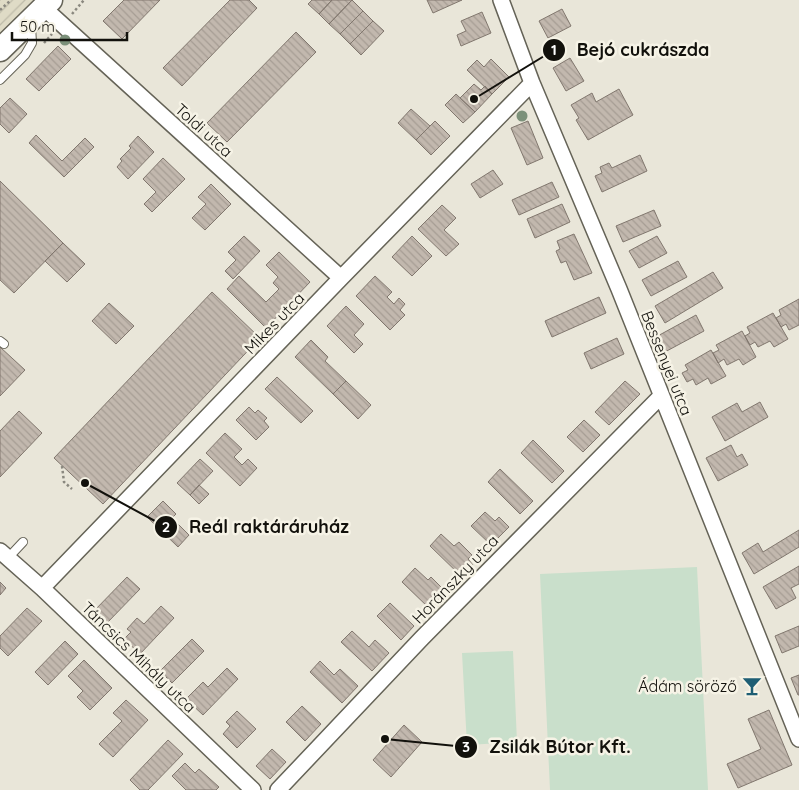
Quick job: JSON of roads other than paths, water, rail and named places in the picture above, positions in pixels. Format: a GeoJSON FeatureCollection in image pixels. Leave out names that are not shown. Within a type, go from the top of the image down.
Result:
{"type":"FeatureCollection","features":[{"type":"Feature","properties":{"kind":"main road"},"geometry":{"type":"LineString","coordinates":[[0,50],[42,10]]}},
{"type":"Feature","properties":{"kind":"street","name":"Bessenyei utca"},"geometry":{"type":"LineString","coordinates":[[501,0],[532,83],[619,289],[660,396],[799,740]]}},
{"type":"Feature","properties":{"kind":"street","name":"Toldi utca"},"geometry":{"type":"LineString","coordinates":[[42,10],[341,278]]}},
{"type":"Feature","properties":{"kind":"street","name":"Mikes utca"},"geometry":{"type":"LineString","coordinates":[[42,588],[532,83]]}},
{"type":"Feature","properties":{"kind":"street","name":"Horánszky utca"},"geometry":{"type":"LineString","coordinates":[[278,790],[422,638],[660,396]]}},
{"type":"Feature","properties":{"kind":"street","name":"Táncsics Mihály utca"},"geometry":{"type":"LineString","coordinates":[[4,555],[42,588],[253,790]]}},
{"type":"Feature","properties":{"kind":"lane"},"geometry":{"type":"LineString","coordinates":[[0,80],[25,55],[32,44],[42,10]]}},
{"type":"Feature","properties":{"kind":"lane"},"geometry":{"type":"LineString","coordinates":[[4,555],[23,542]]}},
{"type":"Feature","properties":{"kind":"place","name":"Bejó cukrászda"},"geometry":{"type":"Point","coordinates":[474,99]}},
{"type":"Feature","properties":{"kind":"place","name":"Reál raktáráruház"},"geometry":{"type":"Point","coordinates":[85,483]}},
{"type":"Feature","properties":{"kind":"place","name":"Ádám söröző"},"geometry":{"type":"Point","coordinates":[752,686]}},
{"type":"Feature","properties":{"kind":"place","name":"Zsilák Bútor Kft."},"geometry":{"type":"Point","coordinates":[385,739]}}]}
